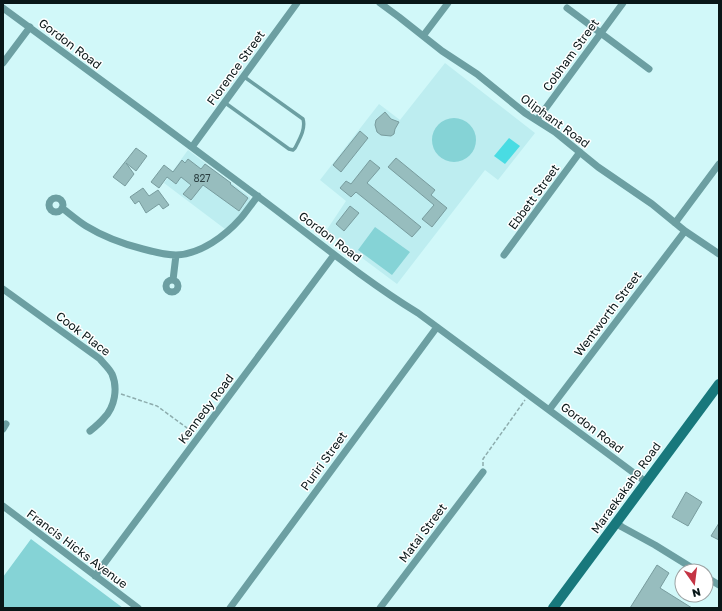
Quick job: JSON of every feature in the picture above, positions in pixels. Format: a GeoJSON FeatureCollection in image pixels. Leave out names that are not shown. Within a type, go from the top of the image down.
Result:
{"type":"FeatureCollection","features":[{"type":"Feature","properties":{"kind":"main road","name":"Maraekakaho Road"},"geometry":{"type":"LineString","coordinates":[[553,608],[719,384]]}},
{"type":"Feature","properties":{"kind":"street","name":"Florence Street"},"geometry":{"type":"LineString","coordinates":[[192,147],[297,3]]}},
{"type":"Feature","properties":{"kind":"street","name":"Oliphant Road"},"geometry":{"type":"LineString","coordinates":[[380,3],[442,51],[477,74],[511,102],[555,132],[598,167],[652,204],[685,231],[719,254]]}},
{"type":"Feature","properties":{"kind":"street"},"geometry":{"type":"LineString","coordinates":[[423,36],[448,3]]}},
{"type":"Feature","properties":{"kind":"street","name":"Cobham Street"},"geometry":{"type":"LineString","coordinates":[[536,120],[623,3]]}},
{"type":"Feature","properties":{"kind":"street","name":"Gordon Road"},"geometry":{"type":"LineString","coordinates":[[3,8],[258,196],[334,255],[418,313],[646,482]]}},
{"type":"Feature","properties":{"kind":"street"},"geometry":{"type":"LineString","coordinates":[[567,8],[649,69]]}},
{"type":"Feature","properties":{"kind":"street"},"geometry":{"type":"LineString","coordinates":[[3,63],[30,27]]}},
{"type":"Feature","properties":{"kind":"street","name":"Ebbett Street"},"geometry":{"type":"LineString","coordinates":[[504,255],[580,152]]}},
{"type":"Feature","properties":{"kind":"street"},"geometry":{"type":"LineString","coordinates":[[675,223],[719,164]]}},
{"type":"Feature","properties":{"kind":"street"},"geometry":{"type":"LineString","coordinates":[[62,208],[86,226],[112,239],[151,251],[176,255],[200,249],[218,239],[243,217],[258,196]]}},
{"type":"Feature","properties":{"kind":"street","name":"Wentworth Street"},"geometry":{"type":"LineString","coordinates":[[549,410],[685,231]]}},
{"type":"Feature","properties":{"kind":"street"},"geometry":{"type":"LineString","coordinates":[[173,280],[176,255]]}},
{"type":"Feature","properties":{"kind":"street","name":"Kennedy Road"},"geometry":{"type":"LineString","coordinates":[[95,576],[334,255]]}},
{"type":"Feature","properties":{"kind":"street","name":"Cook Place"},"geometry":{"type":"LineString","coordinates":[[3,289],[100,359],[109,369],[115,387],[114,399],[109,412],[90,431]]}},
{"type":"Feature","properties":{"kind":"street","name":"Puriri Street"},"geometry":{"type":"LineString","coordinates":[[230,608],[437,327]]}},
{"type":"Feature","properties":{"kind":"street","name":"Matai Street"},"geometry":{"type":"LineString","coordinates":[[380,608],[483,472]]}},
{"type":"Feature","properties":{"kind":"street","name":"Francis Hicks Avenue"},"geometry":{"type":"LineString","coordinates":[[3,506],[138,608]]}},
{"type":"Feature","properties":{"kind":"street"},"geometry":{"type":"LineString","coordinates":[[616,523],[656,545],[684,563]]}},
{"type":"Feature","properties":{"kind":"lane"},"geometry":{"type":"LineString","coordinates":[[224,102],[289,149],[293,150],[295,148],[304,127],[302,120],[243,76]]}},
{"type":"Feature","properties":{"kind":"path"},"geometry":{"type":"LineString","coordinates":[[115,393],[123,394],[157,406],[199,437]]}},
{"type":"Feature","properties":{"kind":"path"},"geometry":{"type":"LineString","coordinates":[[483,472],[483,459],[529,395]]}},
{"type":"Feature","properties":{"kind":"shaded area"},"geometry":{"type":"Polygon","coordinates":[[[445,63],[535,133],[498,180],[485,170],[397,284],[326,231],[346,201],[320,180],[379,104],[400,120],[445,63]]]}},
{"type":"Feature","properties":{"kind":"shaded area"},"geometry":{"type":"Polygon","coordinates":[[[450,118],[458,118],[470,124],[476,136],[476,144],[470,156],[458,162],[450,162],[438,156],[432,144],[432,136],[438,124],[450,118]]]}},
{"type":"Feature","properties":{"kind":"shaded area"},"geometry":{"type":"Polygon","coordinates":[[[509,138],[520,146],[505,164],[494,156],[509,138]]]}},
{"type":"Feature","properties":{"kind":"shaded area"},"geometry":{"type":"Polygon","coordinates":[[[188,150],[250,197],[250,202],[237,218],[225,229],[164,183],[188,150]]]}},
{"type":"Feature","properties":{"kind":"shaded area"},"geometry":{"type":"Polygon","coordinates":[[[375,227],[410,252],[392,275],[358,250],[375,227]]]}},
{"type":"Feature","properties":{"kind":"shaded area"},"geometry":{"type":"Polygon","coordinates":[[[31,539],[123,608],[3,608],[3,577],[31,539]]]}},
{"type":"Feature","properties":{"kind":"building"},"geometry":{"type":"Polygon","coordinates":[[[385,112],[391,119],[399,122],[394,134],[391,136],[381,135],[377,132],[375,125],[376,120],[385,112]]]}},
{"type":"Feature","properties":{"kind":"building"},"geometry":{"type":"Polygon","coordinates":[[[360,131],[368,138],[341,172],[333,165],[360,131]]]}},
{"type":"Feature","properties":{"kind":"building"},"geometry":{"type":"Polygon","coordinates":[[[136,148],[147,156],[136,171],[126,163],[134,174],[125,186],[113,177],[136,148]]]}},
{"type":"Feature","properties":{"kind":"building"},"geometry":{"type":"Polygon","coordinates":[[[396,158],[435,190],[431,195],[447,208],[432,227],[422,219],[434,205],[388,167],[396,158]]]}},
{"type":"Feature","properties":{"kind":"building"},"geometry":{"type":"Polygon","coordinates":[[[188,159],[201,169],[205,164],[231,183],[230,184],[248,198],[239,211],[203,185],[191,200],[183,194],[191,185],[181,177],[176,184],[167,177],[159,188],[151,182],[164,165],[173,172],[182,160],[185,163],[188,159]]]}},
{"type":"Feature","properties":{"kind":"building"},"geometry":{"type":"Polygon","coordinates":[[[370,160],[380,168],[367,183],[421,227],[412,237],[356,192],[351,197],[340,188],[346,181],[351,184],[370,160]]]}},
{"type":"Feature","properties":{"kind":"building"},"geometry":{"type":"Polygon","coordinates":[[[143,188],[149,196],[158,190],[169,205],[163,209],[159,204],[146,213],[139,201],[135,204],[130,197],[143,188]]]}},
{"type":"Feature","properties":{"kind":"building"},"geometry":{"type":"Polygon","coordinates":[[[350,206],[359,213],[344,231],[336,224],[350,206]]]}},
{"type":"Feature","properties":{"kind":"building"},"geometry":{"type":"Polygon","coordinates":[[[686,492],[702,502],[688,526],[672,517],[686,492]]]}},
{"type":"Feature","properties":{"kind":"building"},"geometry":{"type":"Polygon","coordinates":[[[719,523],[719,540],[711,536],[719,523]]]}},
{"type":"Feature","properties":{"kind":"building"},"geometry":{"type":"Polygon","coordinates":[[[657,565],[669,573],[660,588],[674,597],[674,603],[684,603],[692,608],[630,608],[657,565]]]}}]}
